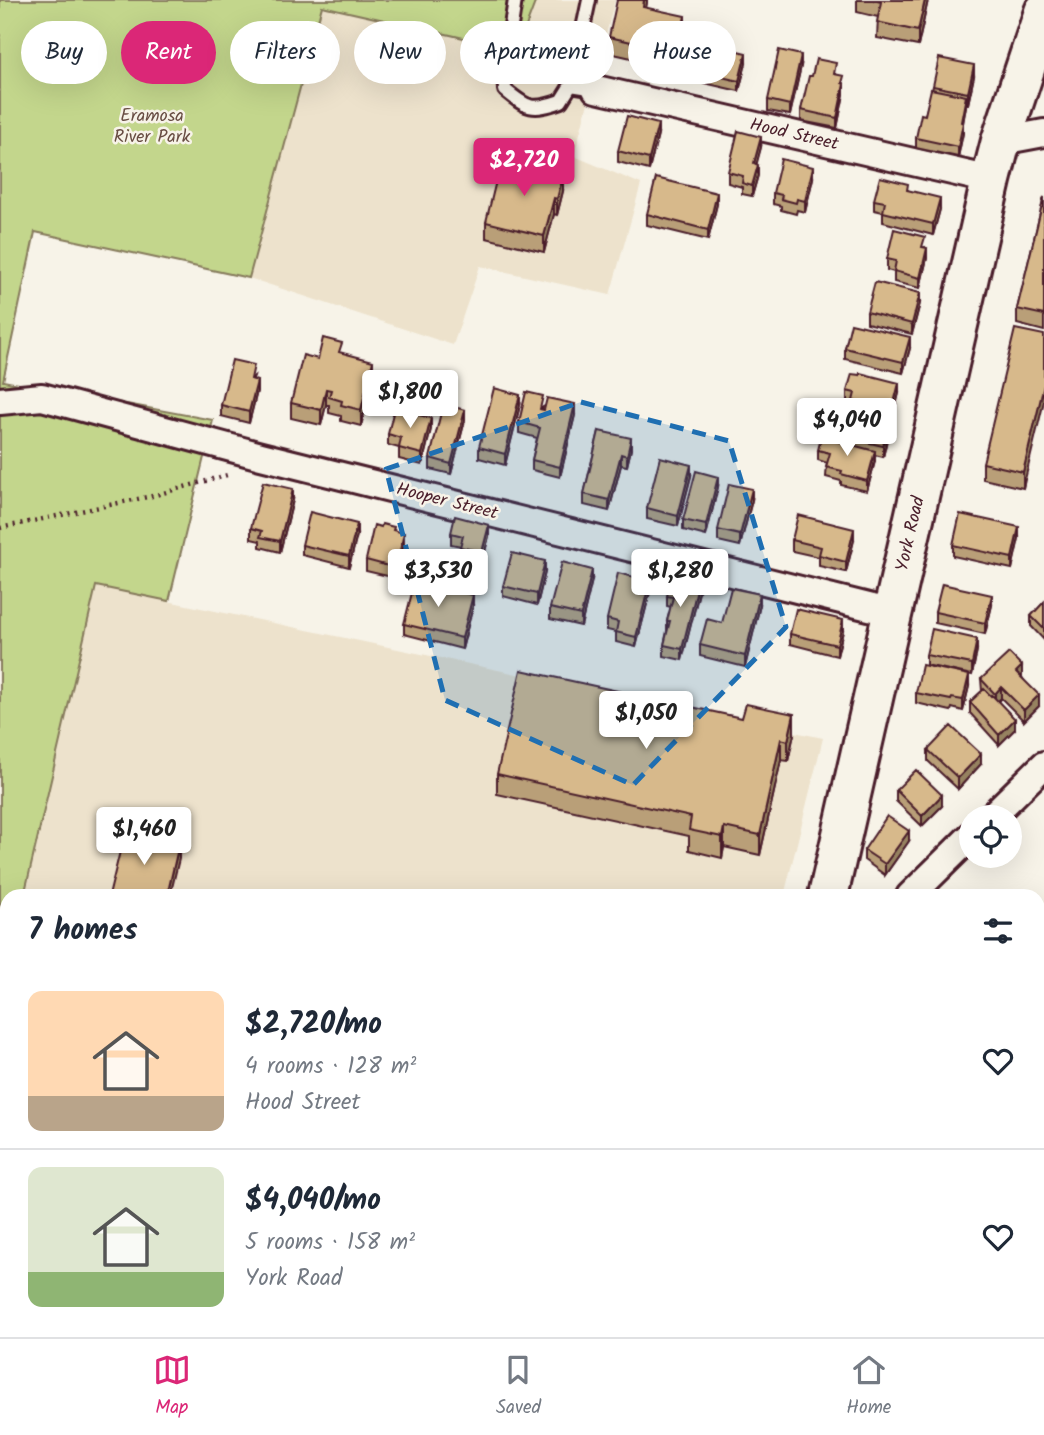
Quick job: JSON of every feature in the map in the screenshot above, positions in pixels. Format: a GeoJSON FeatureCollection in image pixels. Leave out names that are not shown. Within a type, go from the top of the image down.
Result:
{"type":"FeatureCollection","features":[{"type":"Feature","properties":{"kind":"main road","name":"York Road"},"geometry":{"type":"LineString","coordinates":[[830,889],[991,180],[1001,141],[1044,12]]}},
{"type":"Feature","properties":{"kind":"street","name":"Hood Street"},"geometry":{"type":"LineString","coordinates":[[584,87],[991,180]]}},
{"type":"Feature","properties":{"kind":"street"},"geometry":{"type":"LineString","coordinates":[[1001,141],[1044,133]]}},
{"type":"Feature","properties":{"kind":"street","name":"Hooper Street"},"geometry":{"type":"LineString","coordinates":[[0,401],[42,397],[261,456],[893,612]]}},
{"type":"Feature","properties":{"kind":"street"},"geometry":{"type":"LineString","coordinates":[[1003,805],[1044,765]]}},
{"type":"Feature","properties":{"kind":"street"},"geometry":{"type":"LineString","coordinates":[[917,889],[959,848]]}},
{"type":"Feature","properties":{"kind":"lane"},"geometry":{"type":"LineString","coordinates":[[515,0],[504,71],[505,90],[524,106],[544,107],[561,101],[584,87],[589,0]]}},
{"type":"Feature","properties":{"kind":"path"},"geometry":{"type":"LineString","coordinates":[[0,528],[225,478],[261,456]]}},
{"type":"Feature","properties":{"kind":"highlighted area"},"geometry":{"type":"Polygon","coordinates":[[[581,402],[729,441],[786,627],[633,785],[445,700],[386,469],[581,402]]]}},
{"type":"Feature","properties":{"kind":"shaded area"},"geometry":{"type":"Polygon","coordinates":[[[535,0],[615,0],[609,21],[527,21],[535,0]]]}},
{"type":"Feature","properties":{"kind":"shaded area"},"geometry":{"type":"Polygon","coordinates":[[[322,6],[388,21],[354,21],[354,84],[446,84],[446,34],[460,37],[460,84],[593,84],[574,156],[641,184],[610,295],[480,266],[453,345],[249,278],[301,84],[340,84],[340,21],[318,21],[322,6]]]}},
{"type":"Feature","properties":{"kind":"shaded area"},"geometry":{"type":"Polygon","coordinates":[[[96,586],[823,738],[786,889],[26,889],[96,586]]]}},
{"type":"Feature","properties":{"kind":"green space","name":"Eramosa River Park"},"geometry":{"type":"Polygon","coordinates":[[[0,0],[536,0],[528,21],[460,21],[460,37],[446,34],[446,21],[388,21],[322,6],[318,21],[230,21],[230,84],[301,84],[249,278],[35,232],[3,381],[213,420],[169,601],[96,586],[26,889],[0,889],[0,0]]]}},
{"type":"Feature","properties":{"kind":"building"},"geometry":{"type":"Polygon","coordinates":[[[617,0],[644,0],[643,7],[685,16],[684,21],[628,21],[628,41],[614,38],[612,21],[617,0]]]}},
{"type":"Feature","properties":{"kind":"building"},"geometry":{"type":"Polygon","coordinates":[[[873,0],[925,0],[918,31],[877,22],[881,2],[873,0]]]}},
{"type":"Feature","properties":{"kind":"building"},"geometry":{"type":"Polygon","coordinates":[[[779,50],[801,55],[790,105],[768,100],[779,50]]]}},
{"type":"Feature","properties":{"kind":"building"},"geometry":{"type":"Polygon","coordinates":[[[736,51],[746,53],[739,81],[736,80],[736,51]]]}},
{"type":"Feature","properties":{"kind":"building"},"geometry":{"type":"Polygon","coordinates":[[[939,58],[974,65],[968,93],[933,86],[939,58]]]}},
{"type":"Feature","properties":{"kind":"building"},"geometry":{"type":"Polygon","coordinates":[[[816,59],[836,63],[834,74],[844,76],[837,118],[801,110],[816,59]]]}},
{"type":"Feature","properties":{"kind":"building"},"geometry":{"type":"Polygon","coordinates":[[[931,89],[966,96],[958,147],[916,138],[921,114],[925,115],[931,89]]]}},
{"type":"Feature","properties":{"kind":"building"},"geometry":{"type":"Polygon","coordinates":[[[627,116],[658,124],[649,159],[618,151],[627,116]]]}},
{"type":"Feature","properties":{"kind":"building"},"geometry":{"type":"Polygon","coordinates":[[[738,131],[761,137],[754,163],[758,165],[752,186],[742,183],[743,176],[728,172],[738,131]]]}},
{"type":"Feature","properties":{"kind":"building"},"geometry":{"type":"Polygon","coordinates":[[[781,159],[813,167],[805,201],[797,199],[796,203],[781,199],[782,195],[773,193],[781,159]]]}},
{"type":"Feature","properties":{"kind":"building"},"geometry":{"type":"Polygon","coordinates":[[[501,160],[563,175],[544,236],[486,222],[501,160]]]}},
{"type":"Feature","properties":{"kind":"building"},"geometry":{"type":"Polygon","coordinates":[[[880,177],[908,184],[907,190],[940,198],[933,224],[883,212],[885,202],[874,200],[880,177]]]}},
{"type":"Feature","properties":{"kind":"building"},"geometry":{"type":"Polygon","coordinates":[[[656,178],[717,193],[708,230],[647,214],[656,178]]]}},
{"type":"Feature","properties":{"kind":"building"},"geometry":{"type":"Polygon","coordinates":[[[1044,197],[1044,315],[1017,309],[1044,197]]]}},
{"type":"Feature","properties":{"kind":"building"},"geometry":{"type":"Polygon","coordinates":[[[894,229],[925,237],[922,247],[927,248],[920,278],[894,271],[896,261],[887,259],[894,229]]]}},
{"type":"Feature","properties":{"kind":"building"},"geometry":{"type":"Polygon","coordinates":[[[875,282],[920,293],[912,324],[867,312],[875,282]]]}},
{"type":"Feature","properties":{"kind":"building"},"geometry":{"type":"Polygon","coordinates":[[[851,323],[910,337],[903,362],[845,348],[851,323]]]}},
{"type":"Feature","properties":{"kind":"building"},"geometry":{"type":"Polygon","coordinates":[[[1015,329],[1044,335],[1044,385],[1023,472],[983,463],[1015,329]]]}},
{"type":"Feature","properties":{"kind":"building"},"geometry":{"type":"Polygon","coordinates":[[[323,338],[342,343],[339,352],[373,361],[361,410],[341,405],[342,401],[329,397],[331,390],[326,389],[321,410],[291,403],[303,355],[318,359],[323,338]]]}},
{"type":"Feature","properties":{"kind":"building"},"geometry":{"type":"Polygon","coordinates":[[[232,360],[254,365],[251,379],[257,381],[249,412],[221,405],[232,360]]]}},
{"type":"Feature","properties":{"kind":"building"},"geometry":{"type":"Polygon","coordinates":[[[860,373],[899,383],[892,411],[853,401],[855,393],[847,391],[852,374],[860,373]]]}},
{"type":"Feature","properties":{"kind":"building"},"geometry":{"type":"Polygon","coordinates":[[[494,388],[520,395],[505,454],[479,447],[494,388]]]}},
{"type":"Feature","properties":{"kind":"building"},"geometry":{"type":"Polygon","coordinates":[[[526,392],[543,396],[540,409],[544,410],[547,398],[575,404],[560,467],[532,460],[540,428],[519,422],[526,392]]]}},
{"type":"Feature","properties":{"kind":"building"},"geometry":{"type":"Polygon","coordinates":[[[443,404],[465,410],[451,464],[430,458],[443,404]]]}},
{"type":"Feature","properties":{"kind":"building"},"geometry":{"type":"Polygon","coordinates":[[[394,409],[431,418],[422,454],[399,448],[401,438],[388,434],[394,409]]]}},
{"type":"Feature","properties":{"kind":"building"},"geometry":{"type":"Polygon","coordinates":[[[845,414],[888,425],[883,446],[840,436],[845,414]]]}},
{"type":"Feature","properties":{"kind":"building"},"geometry":{"type":"Polygon","coordinates":[[[599,431],[631,438],[627,456],[621,454],[609,500],[584,494],[599,431]]]}},
{"type":"Feature","properties":{"kind":"building"},"geometry":{"type":"Polygon","coordinates":[[[822,434],[834,437],[833,440],[875,451],[867,481],[826,467],[830,453],[818,450],[822,434]]]}},
{"type":"Feature","properties":{"kind":"building"},"geometry":{"type":"Polygon","coordinates":[[[660,457],[691,465],[678,516],[647,508],[660,457]]]}},
{"type":"Feature","properties":{"kind":"building"},"geometry":{"type":"Polygon","coordinates":[[[696,471],[718,477],[706,525],[683,520],[696,471]]]}},
{"type":"Feature","properties":{"kind":"building"},"geometry":{"type":"Polygon","coordinates":[[[263,482],[293,489],[280,541],[260,537],[262,531],[251,528],[263,482]]]}},
{"type":"Feature","properties":{"kind":"building"},"geometry":{"type":"Polygon","coordinates":[[[729,484],[752,489],[740,535],[718,530],[729,484]]]}},
{"type":"Feature","properties":{"kind":"building"},"geometry":{"type":"Polygon","coordinates":[[[310,512],[357,524],[349,556],[302,545],[310,512]]]}},
{"type":"Feature","properties":{"kind":"building"},"geometry":{"type":"Polygon","coordinates":[[[960,514],[1019,527],[1012,558],[953,545],[960,514]]]}},
{"type":"Feature","properties":{"kind":"building"},"geometry":{"type":"Polygon","coordinates":[[[798,515],[854,529],[846,562],[819,555],[821,547],[792,540],[798,515]]]}},
{"type":"Feature","properties":{"kind":"building"},"geometry":{"type":"Polygon","coordinates":[[[455,516],[489,525],[482,552],[460,547],[463,536],[451,533],[455,516]]]}},
{"type":"Feature","properties":{"kind":"building"},"geometry":{"type":"Polygon","coordinates":[[[382,524],[404,533],[396,568],[366,560],[374,525],[381,527],[382,524]]]}},
{"type":"Feature","properties":{"kind":"building"},"geometry":{"type":"Polygon","coordinates":[[[512,553],[545,561],[537,594],[503,586],[512,553]]]}},
{"type":"Feature","properties":{"kind":"building"},"geometry":{"type":"Polygon","coordinates":[[[562,562],[592,570],[581,615],[550,608],[562,562]]]}},
{"type":"Feature","properties":{"kind":"building"},"geometry":{"type":"Polygon","coordinates":[[[618,573],[650,581],[636,637],[616,632],[618,622],[607,619],[618,573]]]}},
{"type":"Feature","properties":{"kind":"building"},"geometry":{"type":"Polygon","coordinates":[[[672,575],[699,581],[682,649],[664,645],[673,597],[667,596],[672,575]]]}},
{"type":"Feature","properties":{"kind":"building"},"geometry":{"type":"Polygon","coordinates":[[[415,581],[473,595],[462,638],[404,624],[415,581]]]}},
{"type":"Feature","properties":{"kind":"building"},"geometry":{"type":"Polygon","coordinates":[[[942,584],[992,595],[985,623],[935,612],[942,584]]]}},
{"type":"Feature","properties":{"kind":"building"},"geometry":{"type":"Polygon","coordinates":[[[731,588],[760,594],[745,656],[700,645],[707,619],[722,623],[731,588]]]}},
{"type":"Feature","properties":{"kind":"building"},"geometry":{"type":"Polygon","coordinates":[[[1044,602],[1044,629],[1031,616],[1044,602]]]}},
{"type":"Feature","properties":{"kind":"building"},"geometry":{"type":"Polygon","coordinates":[[[796,609],[843,620],[837,645],[790,634],[796,609]]]}},
{"type":"Feature","properties":{"kind":"building"},"geometry":{"type":"Polygon","coordinates":[[[932,629],[977,639],[972,664],[926,655],[932,629]]]}},
{"type":"Feature","properties":{"kind":"building"},"geometry":{"type":"Polygon","coordinates":[[[1009,653],[1022,666],[1016,672],[1039,695],[1024,710],[1001,687],[995,694],[981,679],[1009,653]]]}},
{"type":"Feature","properties":{"kind":"building"},"geometry":{"type":"Polygon","coordinates":[[[922,665],[969,675],[963,700],[916,693],[922,665]]]}},
{"type":"Feature","properties":{"kind":"building"},"geometry":{"type":"Polygon","coordinates":[[[521,670],[742,718],[746,704],[794,714],[788,741],[781,739],[760,835],[724,827],[722,837],[689,830],[691,817],[497,774],[521,670]]]}},
{"type":"Feature","properties":{"kind":"building"},"geometry":{"type":"Polygon","coordinates":[[[984,689],[1015,719],[999,735],[970,702],[984,689]]]}},
{"type":"Feature","properties":{"kind":"building"},"geometry":{"type":"Polygon","coordinates":[[[951,726],[981,754],[958,778],[928,750],[951,726]]]}},
{"type":"Feature","properties":{"kind":"building"},"geometry":{"type":"Polygon","coordinates":[[[916,770],[942,795],[922,816],[896,790],[916,770]]]}},
{"type":"Feature","properties":{"kind":"building"},"geometry":{"type":"Polygon","coordinates":[[[887,816],[909,831],[885,864],[864,850],[887,816]]]}},
{"type":"Feature","properties":{"kind":"building"},"geometry":{"type":"Polygon","coordinates":[[[125,831],[179,844],[169,889],[111,889],[125,831]]]}}]}
